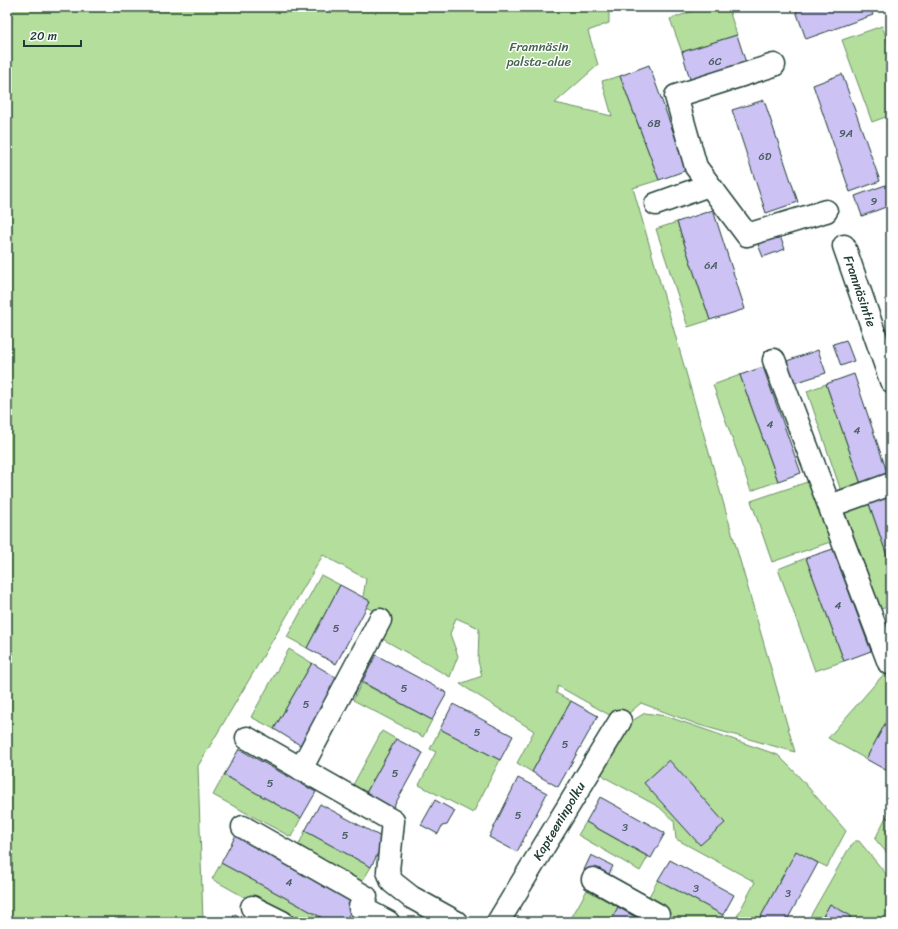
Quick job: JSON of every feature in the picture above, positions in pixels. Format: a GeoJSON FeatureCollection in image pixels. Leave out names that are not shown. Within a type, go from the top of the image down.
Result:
{"type":"FeatureCollection","features":[{"type":"Feature","properties":{"kind":"street"},"geometry":{"type":"LineString","coordinates":[[774,65],[676,96],[696,167],[747,235],[826,211]]}},
{"type":"Feature","properties":{"kind":"street"},"geometry":{"type":"LineString","coordinates":[[656,204],[710,185]]}},
{"type":"Feature","properties":{"kind":"street","name":"Framnäsintie"},"geometry":{"type":"LineString","coordinates":[[844,246],[891,381]]}},
{"type":"Feature","properties":{"kind":"street"},"geometry":{"type":"LineString","coordinates":[[774,360],[889,663]]}},
{"type":"Feature","properties":{"kind":"street"},"geometry":{"type":"LineString","coordinates":[[830,506],[891,484]]}},
{"type":"Feature","properties":{"kind":"street"},"geometry":{"type":"LineString","coordinates":[[301,769],[380,620]]}},
{"type":"Feature","properties":{"kind":"street","name":"Kapteeninpolku"},"geometry":{"type":"LineString","coordinates":[[498,922],[620,721]]}},
{"type":"Feature","properties":{"kind":"street"},"geometry":{"type":"LineString","coordinates":[[246,738],[393,821],[388,871],[392,882],[411,897],[456,922]]}},
{"type":"Feature","properties":{"kind":"street"},"geometry":{"type":"LineString","coordinates":[[243,827],[366,896],[356,914],[388,922]]}},
{"type":"Feature","properties":{"kind":"street"},"geometry":{"type":"LineString","coordinates":[[593,880],[658,915],[654,922]]}},
{"type":"Feature","properties":{"kind":"street"},"geometry":{"type":"LineString","coordinates":[[252,907],[282,922]]}},
{"type":"Feature","properties":{"kind":"green space","name":"Framnäsin palsta-alue"},"geometry":{"type":"Polygon","coordinates":[[[7,7],[609,7],[609,23],[588,31],[598,65],[555,103],[612,116],[602,81],[620,76],[659,180],[633,188],[795,752],[699,725],[641,703],[620,721],[558,686],[556,693],[571,701],[532,772],[517,763],[534,731],[460,684],[482,676],[478,661],[479,628],[456,618],[450,634],[458,656],[450,677],[379,637],[385,617],[366,607],[370,601],[363,597],[366,579],[323,555],[198,766],[203,922],[7,922],[7,7]]]}},
{"type":"Feature","properties":{"kind":"green space"},"geometry":{"type":"Polygon","coordinates":[[[705,7],[728,7],[737,35],[682,52],[670,19],[705,7]]]}},
{"type":"Feature","properties":{"kind":"green space"},"geometry":{"type":"Polygon","coordinates":[[[882,26],[891,51],[891,115],[872,122],[842,40],[882,26]]]}},
{"type":"Feature","properties":{"kind":"green space"},"geometry":{"type":"Polygon","coordinates":[[[677,222],[710,320],[688,327],[656,229],[677,222]]]}},
{"type":"Feature","properties":{"kind":"green space"},"geometry":{"type":"Polygon","coordinates":[[[740,375],[778,481],[751,491],[713,385],[740,375]]]}},
{"type":"Feature","properties":{"kind":"green space"},"geometry":{"type":"Polygon","coordinates":[[[826,384],[861,484],[841,491],[807,391],[826,384]]]}},
{"type":"Feature","properties":{"kind":"green space"},"geometry":{"type":"Polygon","coordinates":[[[819,478],[842,538],[772,562],[751,501],[819,478]]]}},
{"type":"Feature","properties":{"kind":"green space"},"geometry":{"type":"Polygon","coordinates":[[[868,501],[891,567],[891,606],[881,609],[844,510],[868,501]]]}},
{"type":"Feature","properties":{"kind":"green space"},"geometry":{"type":"Polygon","coordinates":[[[806,558],[844,661],[815,671],[778,569],[806,558]]]}},
{"type":"Feature","properties":{"kind":"green space"},"geometry":{"type":"Polygon","coordinates":[[[321,575],[340,585],[307,648],[287,637],[321,575]]]}},
{"type":"Feature","properties":{"kind":"green space"},"geometry":{"type":"Polygon","coordinates":[[[289,649],[312,663],[274,729],[251,717],[289,649]]]}},
{"type":"Feature","properties":{"kind":"green space"},"geometry":{"type":"Polygon","coordinates":[[[889,668],[891,670],[891,713],[866,759],[828,738],[889,668]]]}},
{"type":"Feature","properties":{"kind":"green space"},"geometry":{"type":"Polygon","coordinates":[[[362,683],[432,720],[423,737],[353,700],[362,683]]]}},
{"type":"Feature","properties":{"kind":"green space"},"geometry":{"type":"Polygon","coordinates":[[[645,713],[666,716],[778,755],[795,772],[846,831],[827,867],[796,852],[758,922],[734,922],[755,882],[676,839],[674,821],[659,807],[606,778],[600,772],[622,727],[645,713]]]}},
{"type":"Feature","properties":{"kind":"green space"},"geometry":{"type":"Polygon","coordinates":[[[440,729],[500,760],[473,813],[419,785],[436,752],[430,749],[440,729]]]}},
{"type":"Feature","properties":{"kind":"green space"},"geometry":{"type":"Polygon","coordinates":[[[382,731],[396,739],[366,793],[353,785],[382,731]]]}},
{"type":"Feature","properties":{"kind":"green space"},"geometry":{"type":"Polygon","coordinates":[[[224,775],[301,818],[291,837],[213,795],[224,775]]]}},
{"type":"Feature","properties":{"kind":"green space"},"geometry":{"type":"Polygon","coordinates":[[[886,817],[891,820],[891,858],[875,839],[886,817]]]}},
{"type":"Feature","properties":{"kind":"green space"},"geometry":{"type":"Polygon","coordinates":[[[586,822],[648,857],[640,871],[578,835],[586,822]]]}},
{"type":"Feature","properties":{"kind":"green space"},"geometry":{"type":"Polygon","coordinates":[[[305,831],[371,867],[362,882],[298,847],[305,831]]]}},
{"type":"Feature","properties":{"kind":"green space"},"geometry":{"type":"Polygon","coordinates":[[[855,841],[859,841],[891,880],[891,922],[862,922],[857,919],[855,921],[849,918],[850,916],[830,904],[820,922],[807,922],[848,850],[855,841]]]}},
{"type":"Feature","properties":{"kind":"green space"},"geometry":{"type":"Polygon","coordinates":[[[221,863],[327,920],[326,922],[289,922],[212,879],[221,863]]]}},
{"type":"Feature","properties":{"kind":"green space"},"geometry":{"type":"Polygon","coordinates":[[[658,880],[723,915],[719,922],[654,922],[647,900],[658,880]]]}},
{"type":"Feature","properties":{"kind":"green space"},"geometry":{"type":"Polygon","coordinates":[[[587,890],[618,907],[610,922],[569,922],[587,890]]]}},
{"type":"Feature","properties":{"kind":"building"},"geometry":{"type":"Polygon","coordinates":[[[808,7],[870,7],[873,15],[806,39],[796,11],[808,7]]]}},
{"type":"Feature","properties":{"kind":"building"},"geometry":{"type":"Polygon","coordinates":[[[737,35],[748,69],[692,86],[682,52],[737,35]]]}},
{"type":"Feature","properties":{"kind":"building"},"geometry":{"type":"Polygon","coordinates":[[[649,65],[687,170],[659,180],[620,76],[649,65]]]}},
{"type":"Feature","properties":{"kind":"building"},"geometry":{"type":"Polygon","coordinates":[[[842,74],[880,181],[850,192],[813,85],[842,74]]]}},
{"type":"Feature","properties":{"kind":"building"},"geometry":{"type":"Polygon","coordinates":[[[764,100],[798,202],[766,213],[732,110],[764,100]]]}},
{"type":"Feature","properties":{"kind":"building"},"geometry":{"type":"Polygon","coordinates":[[[891,183],[891,205],[862,216],[855,196],[891,183]]]}},
{"type":"Feature","properties":{"kind":"building"},"geometry":{"type":"Polygon","coordinates":[[[713,210],[745,309],[710,320],[677,222],[713,210]]]}},
{"type":"Feature","properties":{"kind":"building"},"geometry":{"type":"Polygon","coordinates":[[[779,234],[785,249],[763,257],[757,242],[779,234]]]}},
{"type":"Feature","properties":{"kind":"building"},"geometry":{"type":"Polygon","coordinates":[[[846,340],[854,361],[841,366],[833,344],[846,340]]]}},
{"type":"Feature","properties":{"kind":"building"},"geometry":{"type":"Polygon","coordinates":[[[818,350],[826,373],[791,384],[784,362],[818,350]]]}},
{"type":"Feature","properties":{"kind":"building"},"geometry":{"type":"Polygon","coordinates":[[[763,367],[801,473],[778,481],[740,375],[763,367]]]}},
{"type":"Feature","properties":{"kind":"building"},"geometry":{"type":"Polygon","coordinates":[[[854,374],[888,475],[861,484],[826,384],[854,374]]]}},
{"type":"Feature","properties":{"kind":"building"},"geometry":{"type":"Polygon","coordinates":[[[891,492],[891,567],[868,501],[891,492]]]}},
{"type":"Feature","properties":{"kind":"building"},"geometry":{"type":"Polygon","coordinates":[[[833,549],[871,651],[844,661],[806,558],[833,549]]]}},
{"type":"Feature","properties":{"kind":"building"},"geometry":{"type":"Polygon","coordinates":[[[340,585],[370,601],[336,664],[307,648],[340,585]]]}},
{"type":"Feature","properties":{"kind":"building"},"geometry":{"type":"Polygon","coordinates":[[[376,655],[447,693],[432,720],[362,682],[376,655]]]}},
{"type":"Feature","properties":{"kind":"building"},"geometry":{"type":"Polygon","coordinates":[[[312,663],[339,679],[300,745],[274,729],[312,663]]]}},
{"type":"Feature","properties":{"kind":"building"},"geometry":{"type":"Polygon","coordinates":[[[571,701],[598,716],[558,787],[532,772],[571,701]]]}},
{"type":"Feature","properties":{"kind":"building"},"geometry":{"type":"Polygon","coordinates":[[[453,704],[513,736],[500,760],[440,729],[453,704]]]}},
{"type":"Feature","properties":{"kind":"building"},"geometry":{"type":"Polygon","coordinates":[[[891,713],[891,773],[866,759],[891,713]]]}},
{"type":"Feature","properties":{"kind":"building"},"geometry":{"type":"Polygon","coordinates":[[[396,739],[423,753],[393,808],[366,793],[396,739]]]}},
{"type":"Feature","properties":{"kind":"building"},"geometry":{"type":"Polygon","coordinates":[[[239,749],[316,792],[301,818],[224,775],[239,749]]]}},
{"type":"Feature","properties":{"kind":"building"},"geometry":{"type":"Polygon","coordinates":[[[669,760],[725,823],[700,845],[644,783],[669,760]]]}},
{"type":"Feature","properties":{"kind":"building"},"geometry":{"type":"Polygon","coordinates":[[[518,778],[547,793],[517,852],[489,837],[518,778]]]}},
{"type":"Feature","properties":{"kind":"building"},"geometry":{"type":"Polygon","coordinates":[[[600,797],[665,833],[651,858],[586,822],[600,797]]]}},
{"type":"Feature","properties":{"kind":"building"},"geometry":{"type":"Polygon","coordinates":[[[435,800],[455,811],[447,825],[442,826],[438,834],[421,825],[435,800]]]}},
{"type":"Feature","properties":{"kind":"building"},"geometry":{"type":"Polygon","coordinates":[[[320,804],[385,839],[371,867],[305,831],[320,804]]]}},
{"type":"Feature","properties":{"kind":"building"},"geometry":{"type":"Polygon","coordinates":[[[891,807],[891,820],[886,817],[891,807]]]}},
{"type":"Feature","properties":{"kind":"building"},"geometry":{"type":"Polygon","coordinates":[[[236,835],[356,901],[345,922],[330,922],[221,863],[236,835]]]}},
{"type":"Feature","properties":{"kind":"building"},"geometry":{"type":"Polygon","coordinates":[[[796,851],[818,863],[786,922],[758,922],[796,851]]]}},
{"type":"Feature","properties":{"kind":"building"},"geometry":{"type":"Polygon","coordinates":[[[591,855],[613,866],[606,880],[584,870],[591,855]]]}},
{"type":"Feature","properties":{"kind":"building"},"geometry":{"type":"Polygon","coordinates":[[[670,860],[734,895],[723,915],[658,880],[670,860]]]}},
{"type":"Feature","properties":{"kind":"building"},"geometry":{"type":"Polygon","coordinates":[[[830,904],[851,916],[849,918],[862,922],[820,922],[830,904]]]}},
{"type":"Feature","properties":{"kind":"building"},"geometry":{"type":"Polygon","coordinates":[[[618,907],[642,921],[642,922],[610,922],[618,907]]]}},
{"type":"Feature","properties":{"kind":"building"},"geometry":{"type":"Polygon","coordinates":[[[235,914],[250,922],[230,922],[235,914]]]}}]}
